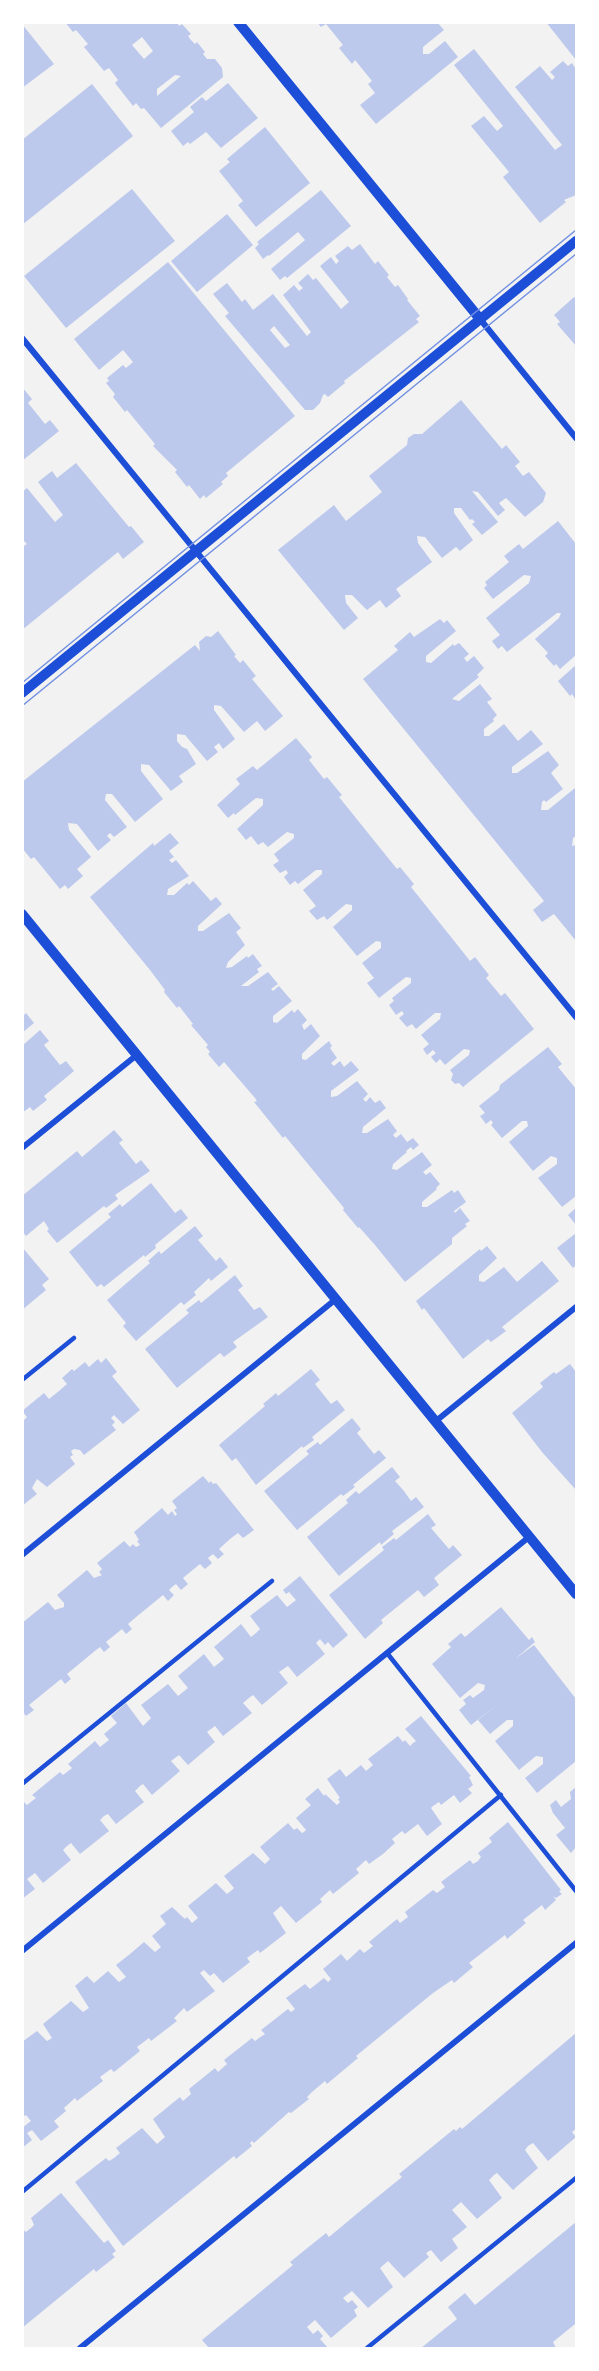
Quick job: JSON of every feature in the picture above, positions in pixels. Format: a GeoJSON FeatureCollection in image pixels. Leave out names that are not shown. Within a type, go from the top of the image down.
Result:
{"type":"FeatureCollection","features":[{"type":"Feature","properties":{"kind":"street"},"geometry":{"type":"LineString","coordinates":[[238,22],[576,438]]}},
{"type":"Feature","properties":{"kind":"street"},"geometry":{"type":"LineString","coordinates":[[22,693],[576,241]]}},
{"type":"Feature","properties":{"kind":"street"},"geometry":{"type":"LineString","coordinates":[[22,338],[576,1017]]}},
{"type":"Feature","properties":{"kind":"street"},"geometry":{"type":"LineString","coordinates":[[22,914],[576,1594]]}},
{"type":"Feature","properties":{"kind":"street"},"geometry":{"type":"LineString","coordinates":[[22,1149],[138,1054]]}},
{"type":"Feature","properties":{"kind":"street"},"geometry":{"type":"LineString","coordinates":[[22,1555],[336,1299]]}},
{"type":"Feature","properties":{"kind":"street"},"geometry":{"type":"LineString","coordinates":[[436,1421],[576,1307]]}},
{"type":"Feature","properties":{"kind":"street"},"geometry":{"type":"LineString","coordinates":[[22,1951],[530,1537]]}},
{"type":"Feature","properties":{"kind":"street"},"geometry":{"type":"LineString","coordinates":[[80,2349],[576,1943]]}},
{"type":"Feature","properties":{"kind":"lane"},"geometry":{"type":"LineString","coordinates":[[22,1380],[74,1338]]}},
{"type":"Feature","properties":{"kind":"lane"},"geometry":{"type":"LineString","coordinates":[[22,1784],[272,1581]]}},
{"type":"Feature","properties":{"kind":"lane"},"geometry":{"type":"LineString","coordinates":[[387,1653],[576,1891]]}},
{"type":"Feature","properties":{"kind":"lane"},"geometry":{"type":"LineString","coordinates":[[22,2192],[501,1795]]}},
{"type":"Feature","properties":{"kind":"lane"},"geometry":{"type":"LineString","coordinates":[[367,2349],[576,2178]]}},
{"type":"Feature","properties":{"kind":"building"},"geometry":{"type":"Polygon","coordinates":[[[65,22],[177,22],[191,34],[188,36],[195,44],[197,42],[205,52],[203,54],[207,59],[215,59],[222,68],[223,77],[161,128],[144,108],[141,109],[136,103],[133,106],[115,83],[118,80],[109,68],[104,71],[84,47],[88,44],[76,30],[73,32],[65,22]],[[142,37],[132,45],[144,59],[153,51],[142,37]],[[175,75],[157,89],[157,96],[181,76],[175,75]]]}},
{"type":"Feature","properties":{"kind":"building"},"geometry":{"type":"Polygon","coordinates":[[[317,22],[437,22],[444,30],[423,47],[423,54],[429,54],[445,41],[458,57],[376,124],[360,105],[375,93],[368,84],[372,81],[355,60],[352,64],[339,48],[343,45],[326,24],[321,27],[317,22]]]}},
{"type":"Feature","properties":{"kind":"building"},"geometry":{"type":"Polygon","coordinates":[[[546,22],[576,22],[576,60],[546,22]]]}},
{"type":"Feature","properties":{"kind":"building"},"geometry":{"type":"Polygon","coordinates":[[[22,24],[54,64],[22,88],[22,24]]]}},
{"type":"Feature","properties":{"kind":"building"},"geometry":{"type":"Polygon","coordinates":[[[474,49],[555,150],[562,145],[515,87],[540,66],[552,80],[555,77],[550,72],[563,61],[568,66],[572,63],[576,69],[576,195],[564,200],[566,202],[540,223],[503,177],[509,172],[471,126],[484,116],[497,131],[503,126],[454,65],[474,49]]]}},
{"type":"Feature","properties":{"kind":"building"},"geometry":{"type":"Polygon","coordinates":[[[228,83],[258,118],[221,148],[206,132],[190,144],[188,142],[183,146],[171,131],[194,112],[190,107],[202,97],[206,101],[228,83]]]}},
{"type":"Feature","properties":{"kind":"building"},"geometry":{"type":"Polygon","coordinates":[[[92,84],[133,136],[22,225],[22,140],[92,84]]]}},
{"type":"Feature","properties":{"kind":"building"},"geometry":{"type":"Polygon","coordinates":[[[265,127],[310,183],[256,227],[238,205],[243,201],[219,171],[230,162],[227,159],[265,127]]]}},
{"type":"Feature","properties":{"kind":"building"},"geometry":{"type":"Polygon","coordinates":[[[132,189],[175,241],[66,328],[24,276],[132,189]]]}},
{"type":"Feature","properties":{"kind":"building"},"geometry":{"type":"Polygon","coordinates":[[[321,190],[351,226],[287,278],[285,276],[280,280],[271,269],[305,240],[298,232],[263,259],[255,248],[259,244],[257,242],[321,190]]]}},
{"type":"Feature","properties":{"kind":"building"},"geometry":{"type":"Polygon","coordinates":[[[227,214],[253,245],[197,292],[171,261],[227,214]]]}},
{"type":"Feature","properties":{"kind":"building"},"geometry":{"type":"Polygon","coordinates":[[[360,244],[375,264],[378,261],[389,275],[387,277],[395,287],[398,285],[420,316],[416,319],[419,322],[344,381],[345,383],[328,397],[323,395],[320,403],[313,410],[305,410],[225,316],[229,313],[213,294],[227,283],[242,302],[245,299],[253,310],[273,294],[307,336],[311,332],[283,295],[294,285],[299,291],[303,288],[298,283],[308,274],[313,280],[316,278],[341,309],[349,302],[320,266],[331,257],[336,264],[339,261],[335,256],[348,246],[352,250],[360,244]],[[274,326],[270,330],[285,348],[290,345],[274,326]]]}},
{"type":"Feature","properties":{"kind":"building"},"geometry":{"type":"Polygon","coordinates":[[[168,262],[295,416],[226,473],[228,476],[221,482],[223,484],[206,498],[204,495],[200,499],[175,472],[177,470],[153,446],[155,444],[127,410],[125,412],[113,397],[115,394],[106,383],[109,381],[107,378],[123,365],[126,368],[133,362],[123,350],[99,370],[74,339],[168,262]]]}},
{"type":"Feature","properties":{"kind":"building"},"geometry":{"type":"Polygon","coordinates":[[[574,297],[576,299],[576,346],[557,324],[560,322],[554,315],[574,297]]]}},
{"type":"Feature","properties":{"kind":"building"},"geometry":{"type":"Polygon","coordinates":[[[22,387],[32,399],[28,403],[45,424],[50,420],[59,431],[22,461],[22,387]]]}},
{"type":"Feature","properties":{"kind":"building"},"geometry":{"type":"Polygon","coordinates":[[[461,400],[502,449],[506,445],[520,462],[515,466],[523,476],[529,472],[546,493],[543,502],[525,517],[506,498],[499,503],[505,510],[498,516],[478,492],[472,491],[498,522],[482,535],[472,524],[475,522],[470,520],[461,508],[454,508],[454,513],[473,540],[460,551],[456,547],[442,558],[425,537],[417,536],[418,543],[432,562],[396,589],[401,596],[386,608],[380,600],[367,610],[352,595],[345,595],[346,603],[358,618],[344,630],[278,550],[334,505],[346,521],[382,492],[369,476],[407,445],[408,438],[414,434],[422,434],[461,400]]]}},
{"type":"Feature","properties":{"kind":"building"},"geometry":{"type":"Polygon","coordinates":[[[76,463],[144,542],[123,559],[118,552],[22,630],[22,547],[27,544],[22,539],[22,492],[27,488],[55,522],[63,515],[38,482],[52,471],[57,478],[76,463]]]}},
{"type":"Feature","properties":{"kind":"building"},"geometry":{"type":"Polygon","coordinates":[[[558,521],[576,544],[576,655],[560,669],[545,656],[548,653],[535,639],[559,618],[561,613],[557,613],[507,652],[502,646],[498,649],[492,641],[500,635],[486,618],[529,583],[531,576],[524,575],[493,599],[484,588],[487,585],[485,582],[509,562],[504,556],[519,544],[523,549],[558,521]]]}},
{"type":"Feature","properties":{"kind":"building"},"geometry":{"type":"Polygon","coordinates":[[[440,619],[444,623],[447,620],[456,631],[426,656],[426,662],[431,663],[453,644],[454,646],[459,643],[469,654],[464,658],[467,662],[474,656],[484,668],[477,675],[479,677],[452,699],[459,701],[480,684],[492,699],[487,702],[497,715],[494,721],[484,729],[484,736],[489,736],[504,724],[518,741],[531,730],[543,744],[512,767],[512,773],[517,773],[548,751],[559,765],[551,773],[563,789],[546,802],[544,800],[541,810],[548,810],[575,788],[576,790],[576,836],[573,838],[572,846],[576,845],[576,941],[554,914],[542,922],[533,910],[544,901],[363,679],[398,650],[394,646],[410,632],[414,637],[440,619]]]}},
{"type":"Feature","properties":{"kind":"building"},"geometry":{"type":"Polygon","coordinates":[[[218,631],[236,655],[234,656],[240,663],[243,660],[256,676],[252,679],[283,716],[265,731],[257,721],[244,732],[221,706],[214,705],[214,710],[235,739],[223,749],[219,743],[214,747],[218,752],[207,761],[185,735],[177,734],[177,741],[187,749],[196,764],[179,776],[183,782],[171,791],[149,765],[141,764],[141,771],[163,799],[135,822],[112,794],[106,794],[105,800],[127,827],[114,837],[110,833],[107,836],[111,840],[98,851],[77,824],[68,823],[69,830],[91,857],[77,869],[83,876],[68,889],[65,885],[60,889],[34,857],[31,859],[22,848],[22,782],[195,645],[200,651],[199,642],[218,631]]]}},
{"type":"Feature","properties":{"kind":"building"},"geometry":{"type":"Polygon","coordinates":[[[576,665],[576,700],[558,681],[576,665]]]}},
{"type":"Feature","properties":{"kind":"building"},"geometry":{"type":"Polygon","coordinates":[[[296,738],[312,757],[309,760],[324,779],[327,777],[342,795],[339,797],[397,869],[400,867],[414,884],[411,887],[470,961],[475,957],[489,975],[486,978],[501,996],[505,993],[534,1029],[463,1087],[451,1080],[453,1074],[450,1070],[469,1055],[470,1050],[464,1049],[445,1065],[440,1059],[436,1063],[431,1057],[436,1053],[433,1050],[427,1055],[423,1049],[429,1044],[421,1035],[440,1019],[441,1013],[435,1013],[416,1029],[412,1024],[407,1027],[399,1018],[404,1014],[402,1011],[396,1015],[389,1005],[394,1001],[392,998],[411,983],[411,978],[406,977],[379,998],[367,983],[374,978],[362,963],[381,948],[381,942],[376,941],[357,956],[333,927],[352,910],[352,905],[346,904],[327,920],[324,916],[317,920],[309,911],[316,906],[303,890],[322,874],[322,870],[316,870],[298,884],[295,881],[290,885],[284,877],[288,873],[286,870],[280,873],[273,865],[279,861],[274,854],[294,838],[294,834],[287,832],[268,847],[263,842],[258,845],[251,836],[246,840],[237,829],[263,805],[263,799],[256,798],[228,818],[217,805],[240,784],[236,779],[253,766],[257,770],[296,738]]]}},
{"type":"Feature","properties":{"kind":"building"},"geometry":{"type":"Polygon","coordinates":[[[170,833],[179,843],[169,851],[174,857],[169,860],[172,863],[176,860],[189,876],[168,889],[167,895],[174,895],[187,883],[189,885],[193,881],[211,901],[216,897],[222,904],[198,926],[198,931],[203,931],[229,913],[241,928],[236,932],[245,945],[228,962],[226,968],[232,967],[253,954],[262,966],[257,969],[259,972],[241,986],[248,986],[268,972],[278,984],[271,989],[273,991],[279,986],[292,1001],[273,1016],[273,1022],[277,1023],[292,1010],[294,1013],[298,1009],[307,1020],[302,1025],[304,1030],[311,1024],[320,1036],[302,1054],[302,1059],[306,1060],[329,1041],[332,1046],[330,1048],[337,1058],[331,1063],[334,1066],[340,1061],[344,1067],[351,1061],[359,1070],[331,1091],[331,1097],[337,1096],[357,1081],[368,1094],[363,1099],[366,1102],[370,1097],[375,1103],[380,1100],[386,1108],[363,1127],[362,1133],[367,1133],[388,1119],[397,1131],[393,1135],[396,1138],[401,1134],[407,1142],[413,1138],[419,1145],[413,1150],[411,1147],[406,1151],[393,1164],[392,1169],[397,1170],[422,1152],[432,1165],[423,1172],[426,1175],[430,1172],[440,1184],[422,1202],[422,1207],[427,1207],[452,1190],[454,1193],[458,1190],[466,1202],[454,1211],[455,1213],[460,1208],[470,1221],[465,1224],[467,1226],[452,1238],[452,1244],[405,1282],[343,1210],[344,1208],[285,1136],[283,1138],[254,1102],[257,1101],[255,1098],[224,1062],[219,1067],[208,1054],[210,1052],[206,1047],[208,1045],[191,1025],[193,1024],[164,992],[165,990],[150,970],[90,897],[153,843],[154,846],[170,833]]]}},
{"type":"Feature","properties":{"kind":"building"},"geometry":{"type":"Polygon","coordinates":[[[22,1013],[24,1015],[26,1013],[34,1023],[22,1033],[22,1013]]]}},
{"type":"Feature","properties":{"kind":"building"},"geometry":{"type":"Polygon","coordinates":[[[40,1030],[49,1041],[44,1045],[60,1065],[66,1061],[74,1071],[44,1096],[47,1100],[33,1111],[30,1107],[22,1113],[22,1046],[40,1030]]]}},
{"type":"Feature","properties":{"kind":"building"},"geometry":{"type":"Polygon","coordinates":[[[548,1047],[562,1064],[558,1067],[576,1089],[576,1196],[562,1207],[538,1178],[557,1164],[557,1158],[551,1156],[533,1171],[509,1142],[528,1126],[527,1121],[522,1121],[502,1138],[491,1125],[493,1123],[491,1120],[486,1124],[480,1116],[485,1113],[479,1106],[499,1090],[500,1085],[548,1047]]]}},
{"type":"Feature","properties":{"kind":"building"},"geometry":{"type":"Polygon","coordinates":[[[114,1130],[123,1140],[119,1143],[136,1164],[141,1160],[150,1171],[115,1195],[118,1199],[106,1208],[104,1206],[57,1243],[47,1231],[49,1229],[44,1221],[26,1236],[22,1231],[22,1196],[77,1151],[82,1157],[114,1130]]]}},
{"type":"Feature","properties":{"kind":"building"},"geometry":{"type":"Polygon","coordinates":[[[151,1183],[175,1213],[181,1209],[188,1218],[155,1245],[156,1248],[145,1257],[144,1255],[104,1287],[101,1284],[97,1287],[69,1252],[111,1217],[108,1214],[120,1204],[122,1207],[151,1183]]]}},
{"type":"Feature","properties":{"kind":"building"},"geometry":{"type":"Polygon","coordinates":[[[576,1208],[576,1225],[568,1215],[576,1208]]]}},
{"type":"Feature","properties":{"kind":"building"},"geometry":{"type":"Polygon","coordinates":[[[195,1226],[203,1236],[198,1240],[216,1261],[220,1257],[228,1267],[211,1281],[209,1278],[194,1292],[196,1295],[184,1305],[181,1302],[136,1341],[123,1326],[126,1323],[107,1300],[150,1263],[148,1261],[159,1251],[161,1254],[195,1226]]]}},
{"type":"Feature","properties":{"kind":"building"},"geometry":{"type":"Polygon","coordinates":[[[576,1233],[576,1265],[573,1268],[557,1248],[576,1233]]]}},
{"type":"Feature","properties":{"kind":"building"},"geometry":{"type":"Polygon","coordinates":[[[487,1246],[497,1258],[479,1275],[479,1281],[484,1282],[504,1267],[517,1282],[542,1261],[559,1281],[502,1327],[506,1331],[491,1342],[488,1339],[463,1359],[424,1308],[422,1310],[416,1301],[480,1249],[481,1251],[487,1246]]]}},
{"type":"Feature","properties":{"kind":"building"},"geometry":{"type":"Polygon","coordinates":[[[22,1247],[49,1279],[42,1285],[46,1290],[22,1310],[22,1247]]]}},
{"type":"Feature","properties":{"kind":"building"},"geometry":{"type":"Polygon","coordinates":[[[235,1275],[243,1286],[238,1290],[254,1310],[260,1307],[268,1317],[233,1342],[237,1347],[224,1357],[220,1353],[177,1388],[145,1349],[189,1313],[186,1310],[199,1300],[201,1303],[235,1275]]]}},
{"type":"Feature","properties":{"kind":"building"},"geometry":{"type":"Polygon","coordinates":[[[106,1358],[117,1372],[112,1376],[140,1410],[123,1424],[114,1415],[111,1418],[115,1422],[112,1425],[116,1430],[84,1455],[80,1450],[71,1451],[73,1455],[70,1457],[75,1464],[47,1487],[37,1479],[32,1488],[37,1494],[22,1506],[22,1422],[27,1417],[22,1411],[44,1393],[49,1399],[59,1391],[67,1384],[62,1378],[72,1369],[74,1371],[85,1362],[89,1367],[98,1359],[101,1363],[106,1358]]]}},
{"type":"Feature","properties":{"kind":"building"},"geometry":{"type":"Polygon","coordinates":[[[570,1364],[576,1372],[576,1490],[542,1452],[512,1413],[543,1387],[540,1383],[554,1372],[556,1374],[570,1364]]]}},
{"type":"Feature","properties":{"kind":"building"},"geometry":{"type":"Polygon","coordinates":[[[311,1369],[320,1380],[315,1384],[331,1404],[337,1400],[345,1410],[312,1437],[314,1440],[303,1448],[302,1446],[256,1485],[236,1458],[232,1461],[219,1445],[265,1406],[263,1404],[276,1393],[278,1396],[311,1369]]]}},
{"type":"Feature","properties":{"kind":"building"},"geometry":{"type":"Polygon","coordinates":[[[352,1418],[361,1429],[357,1433],[374,1454],[379,1450],[386,1458],[353,1485],[355,1487],[343,1496],[341,1494],[297,1530],[264,1491],[309,1454],[306,1451],[318,1442],[320,1445],[352,1418]]]}},
{"type":"Feature","properties":{"kind":"building"},"geometry":{"type":"Polygon","coordinates":[[[392,1467],[400,1477],[395,1481],[411,1501],[416,1497],[424,1507],[392,1531],[394,1534],[381,1545],[380,1542],[339,1576],[307,1537],[348,1503],[346,1500],[356,1491],[359,1494],[392,1467]]]}},
{"type":"Feature","properties":{"kind":"building"},"geometry":{"type":"Polygon","coordinates":[[[203,1476],[209,1483],[211,1481],[213,1484],[216,1483],[254,1530],[243,1538],[238,1533],[230,1539],[219,1549],[224,1554],[218,1559],[213,1554],[208,1558],[212,1563],[205,1569],[200,1564],[183,1578],[188,1584],[181,1590],[176,1584],[172,1587],[169,1590],[174,1595],[168,1601],[163,1595],[128,1624],[132,1629],[126,1634],[122,1629],[106,1642],[110,1647],[104,1652],[100,1647],[67,1674],[71,1679],[65,1684],[61,1679],[29,1705],[34,1710],[26,1716],[22,1711],[22,1633],[24,1632],[22,1623],[48,1602],[55,1610],[64,1607],[64,1603],[57,1595],[87,1570],[94,1578],[102,1575],[99,1572],[102,1569],[97,1563],[124,1541],[130,1547],[133,1544],[136,1547],[140,1545],[134,1532],[162,1508],[168,1515],[172,1511],[175,1516],[177,1514],[174,1510],[177,1508],[172,1501],[203,1476]]]}},
{"type":"Feature","properties":{"kind":"building"},"geometry":{"type":"Polygon","coordinates":[[[428,1514],[436,1525],[431,1528],[449,1549],[453,1545],[462,1555],[434,1578],[439,1585],[424,1597],[418,1590],[381,1620],[383,1623],[365,1639],[329,1595],[384,1550],[382,1547],[394,1538],[396,1540],[428,1514]]]}},
{"type":"Feature","properties":{"kind":"building"},"geometry":{"type":"Polygon","coordinates":[[[300,1576],[348,1635],[333,1648],[328,1642],[325,1645],[320,1639],[316,1643],[325,1654],[297,1677],[288,1666],[279,1672],[288,1683],[262,1705],[253,1695],[249,1698],[243,1703],[252,1713],[223,1736],[215,1726],[207,1732],[215,1742],[188,1765],[179,1755],[171,1761],[180,1771],[152,1795],[143,1784],[140,1786],[135,1791],[144,1802],[116,1824],[108,1814],[104,1816],[100,1820],[109,1831],[80,1854],[71,1843],[67,1846],[63,1850],[71,1860],[43,1883],[35,1873],[27,1879],[35,1889],[22,1899],[22,1800],[27,1805],[36,1798],[32,1795],[60,1772],[63,1775],[72,1768],[68,1764],[95,1741],[100,1747],[109,1740],[104,1734],[117,1723],[111,1716],[126,1703],[143,1726],[151,1718],[141,1705],[168,1684],[178,1696],[188,1688],[178,1676],[204,1654],[214,1667],[224,1659],[214,1647],[241,1624],[251,1637],[256,1633],[260,1629],[250,1616],[277,1595],[287,1607],[296,1600],[289,1592],[286,1594],[283,1590],[300,1576]]]}},
{"type":"Feature","properties":{"kind":"building"},"geometry":{"type":"Polygon","coordinates":[[[501,1607],[529,1640],[532,1637],[535,1642],[515,1659],[534,1645],[576,1699],[576,1761],[537,1793],[525,1778],[543,1764],[543,1757],[536,1756],[519,1770],[495,1741],[513,1726],[513,1720],[507,1720],[490,1734],[478,1720],[498,1704],[471,1725],[459,1710],[466,1704],[463,1700],[470,1695],[473,1698],[484,1690],[485,1685],[478,1683],[460,1698],[432,1664],[451,1647],[448,1644],[461,1633],[465,1637],[501,1607]]]}},
{"type":"Feature","properties":{"kind":"building"},"geometry":{"type":"Polygon","coordinates":[[[421,1716],[471,1776],[469,1777],[473,1785],[468,1789],[472,1793],[460,1803],[454,1795],[441,1805],[439,1802],[433,1806],[431,1808],[442,1824],[427,1836],[418,1824],[405,1834],[402,1831],[392,1839],[395,1843],[383,1854],[369,1864],[366,1860],[356,1869],[359,1873],[333,1894],[330,1890],[320,1899],[322,1902],[296,1923],[281,1906],[273,1913],[286,1933],[260,1953],[258,1950],[247,1958],[250,1962],[223,1983],[214,1973],[210,1976],[204,1970],[200,1973],[215,1991],[187,2012],[184,2008],[174,2018],[177,2021],[151,2041],[149,2038],[137,2047],[140,2051],[114,2072],[111,2069],[100,2077],[103,2081],[77,2101],[75,2098],[64,2108],[66,2111],[54,2121],[59,2127],[41,2141],[32,2130],[27,2133],[32,2140],[22,2148],[22,2128],[31,2121],[26,2115],[22,2117],[22,2042],[37,2031],[47,2041],[52,2038],[43,2024],[71,2001],[83,2012],[89,2008],[75,1986],[87,1976],[94,1983],[108,1971],[119,1982],[126,1977],[116,1965],[144,1942],[155,1952],[161,1947],[152,1936],[166,1924],[160,1916],[172,1907],[192,1923],[198,1918],[188,1906],[216,1883],[227,1894],[232,1890],[234,1888],[224,1876],[253,1853],[265,1864],[270,1859],[260,1847],[288,1823],[294,1830],[297,1828],[302,1833],[304,1832],[306,1830],[296,1818],[311,1805],[305,1799],[318,1788],[324,1796],[325,1794],[337,1805],[340,1798],[327,1779],[340,1769],[346,1777],[361,1765],[366,1771],[373,1765],[368,1759],[398,1736],[410,1746],[416,1741],[405,1729],[421,1716]]]}},
{"type":"Feature","properties":{"kind":"building"},"geometry":{"type":"Polygon","coordinates":[[[576,1787],[576,1847],[571,1853],[556,1835],[565,1828],[553,1813],[550,1805],[556,1800],[561,1807],[571,1799],[570,1792],[576,1787]]]}},
{"type":"Feature","properties":{"kind":"building"},"geometry":{"type":"Polygon","coordinates":[[[508,1822],[562,1894],[556,1898],[553,1896],[556,1900],[545,1910],[542,1905],[523,1920],[526,1923],[507,1939],[505,1935],[469,1963],[473,1967],[454,1983],[452,1980],[433,1993],[356,2056],[358,2058],[327,2084],[325,2081],[312,2092],[307,2097],[309,2099],[291,2113],[289,2112],[254,2143],[252,2141],[250,2143],[252,2146],[236,2159],[234,2156],[123,2246],[75,2182],[106,2158],[109,2161],[114,2158],[120,2153],[116,2148],[142,2128],[157,2144],[165,2137],[153,2119],[180,2097],[183,2101],[191,2094],[189,2089],[215,2068],[218,2072],[227,2064],[224,2060],[252,2038],[255,2041],[265,2034],[261,2030],[288,2009],[291,2012],[295,2009],[286,1998],[305,1984],[310,1989],[324,1978],[328,1982],[331,1979],[323,1969],[341,1954],[347,1961],[360,1949],[364,1953],[373,1946],[369,1942],[397,1919],[400,1923],[408,1917],[405,1912],[433,1890],[437,1893],[445,1887],[441,1882],[470,1860],[473,1864],[478,1861],[481,1857],[478,1853],[492,1842],[489,1838],[508,1822]]]}},
{"type":"Feature","properties":{"kind":"building"},"geometry":{"type":"Polygon","coordinates":[[[576,2033],[576,2129],[572,2132],[576,2137],[548,2161],[533,2143],[528,2146],[525,2150],[538,2168],[513,2190],[497,2173],[494,2175],[489,2180],[502,2198],[477,2219],[461,2202],[452,2210],[467,2227],[452,2239],[458,2248],[441,2262],[431,2250],[426,2253],[429,2257],[404,2278],[388,2261],[380,2268],[393,2287],[368,2308],[352,2291],[343,2298],[348,2303],[352,2300],[358,2307],[354,2310],[357,2316],[331,2338],[315,2320],[307,2327],[313,2334],[318,2330],[323,2336],[320,2339],[328,2348],[209,2348],[202,2340],[293,2265],[290,2262],[326,2233],[329,2237],[402,2177],[399,2174],[454,2129],[456,2131],[460,2127],[462,2129],[576,2033]]]}},
{"type":"Feature","properties":{"kind":"building"},"geometry":{"type":"Polygon","coordinates":[[[61,2193],[104,2243],[108,2240],[116,2251],[112,2254],[115,2257],[96,2272],[94,2269],[22,2328],[22,2229],[26,2232],[31,2228],[34,2225],[31,2218],[61,2193]]]}},
{"type":"Feature","properties":{"kind":"building"},"geometry":{"type":"Polygon","coordinates":[[[576,2222],[576,2326],[575,2324],[553,2342],[556,2348],[421,2348],[457,2319],[448,2307],[465,2293],[475,2305],[576,2222]]]}},
{"type":"Feature","properties":{"kind":"tram line"},"geometry":{"type":"LineString","coordinates":[[22,683],[576,230]]}},
{"type":"Feature","properties":{"kind":"tram line"},"geometry":{"type":"LineString","coordinates":[[22,706],[576,254]]}}]}
